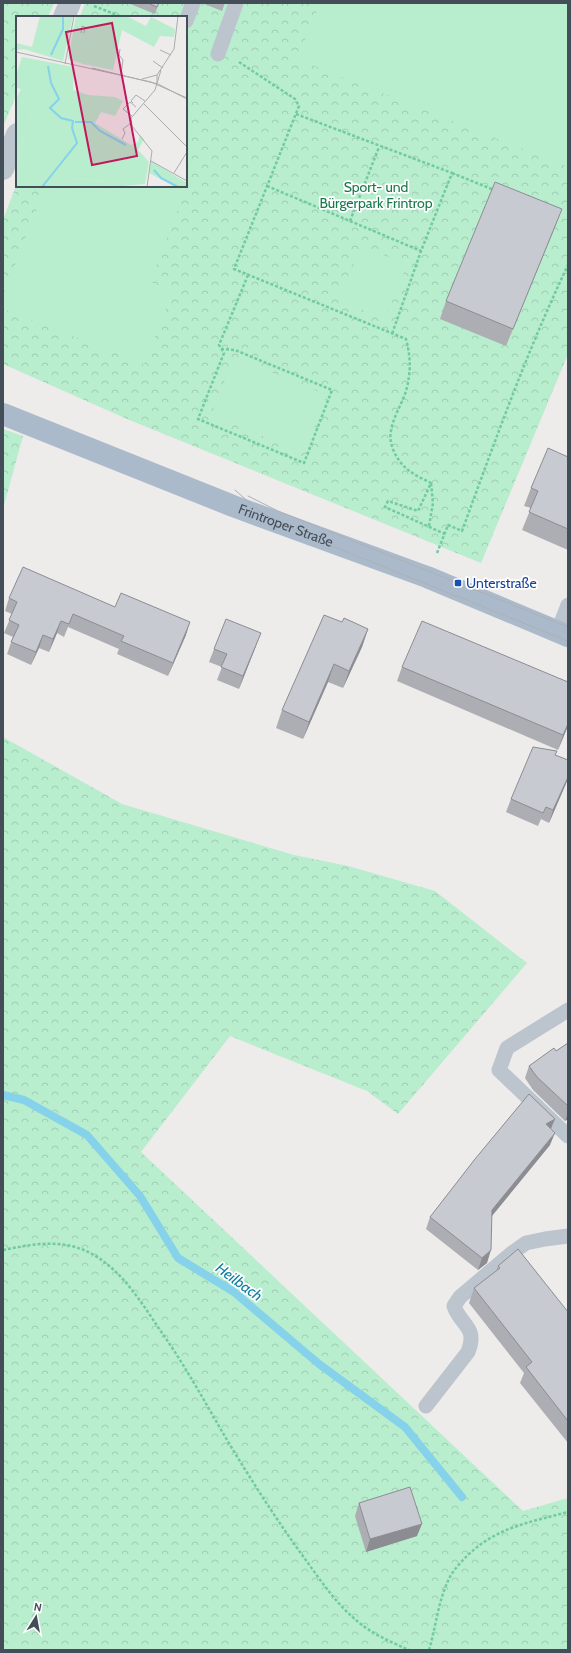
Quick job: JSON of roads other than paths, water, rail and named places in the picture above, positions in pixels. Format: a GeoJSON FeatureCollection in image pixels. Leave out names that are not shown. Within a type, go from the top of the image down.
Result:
{"type":"FeatureCollection","features":[{"type":"Feature","properties":{"kind":"main road","name":"Frintroper Straße"},"geometry":{"type":"LineString","coordinates":[[3,414],[233,506],[427,578],[563,633]]}},
{"type":"Feature","properties":{"kind":"street"},"geometry":{"type":"LineString","coordinates":[[65,16],[80,4]]}},
{"type":"Feature","properties":{"kind":"street"},"geometry":{"type":"LineString","coordinates":[[3,169],[16,136]]}},
{"type":"Feature","properties":{"kind":"lane"},"geometry":{"type":"LineString","coordinates":[[187,18],[193,3]]}},
{"type":"Feature","properties":{"kind":"lane"},"geometry":{"type":"LineString","coordinates":[[218,54],[236,3]]}},
{"type":"Feature","properties":{"kind":"lane"},"geometry":{"type":"LineString","coordinates":[[563,633],[568,606]]}},
{"type":"Feature","properties":{"kind":"lane"},"geometry":{"type":"LineString","coordinates":[[568,1010],[507,1048],[498,1070],[568,1136]]}},
{"type":"Feature","properties":{"kind":"lane"},"geometry":{"type":"LineString","coordinates":[[426,1406],[468,1352],[472,1342],[466,1323],[457,1314],[454,1306],[460,1297],[512,1253],[526,1244],[545,1239],[568,1236]]}},
{"type":"Feature","properties":{"kind":"waterway","name":"Heilbach"},"geometry":{"type":"LineString","coordinates":[[3,1095],[24,1100],[87,1135],[140,1196],[178,1258],[234,1292],[319,1364],[405,1427],[462,1497]]}},
{"type":"Feature","properties":{"kind":"tram line"},"geometry":{"type":"LineString","coordinates":[[235,490],[259,511],[307,536],[568,641]]}},
{"type":"Feature","properties":{"kind":"tram line"},"geometry":{"type":"LineString","coordinates":[[248,496],[278,511],[568,627]]}},
{"type":"Feature","properties":{"kind":"place","name":"Unterstraße"},"geometry":{"type":"Point","coordinates":[458,583]}},
{"type":"Feature","properties":{"kind":"park label","name":"Sport- und Bürgerpark Frintrop"},"geometry":{"type":"Point","coordinates":[376,196]}}]}
